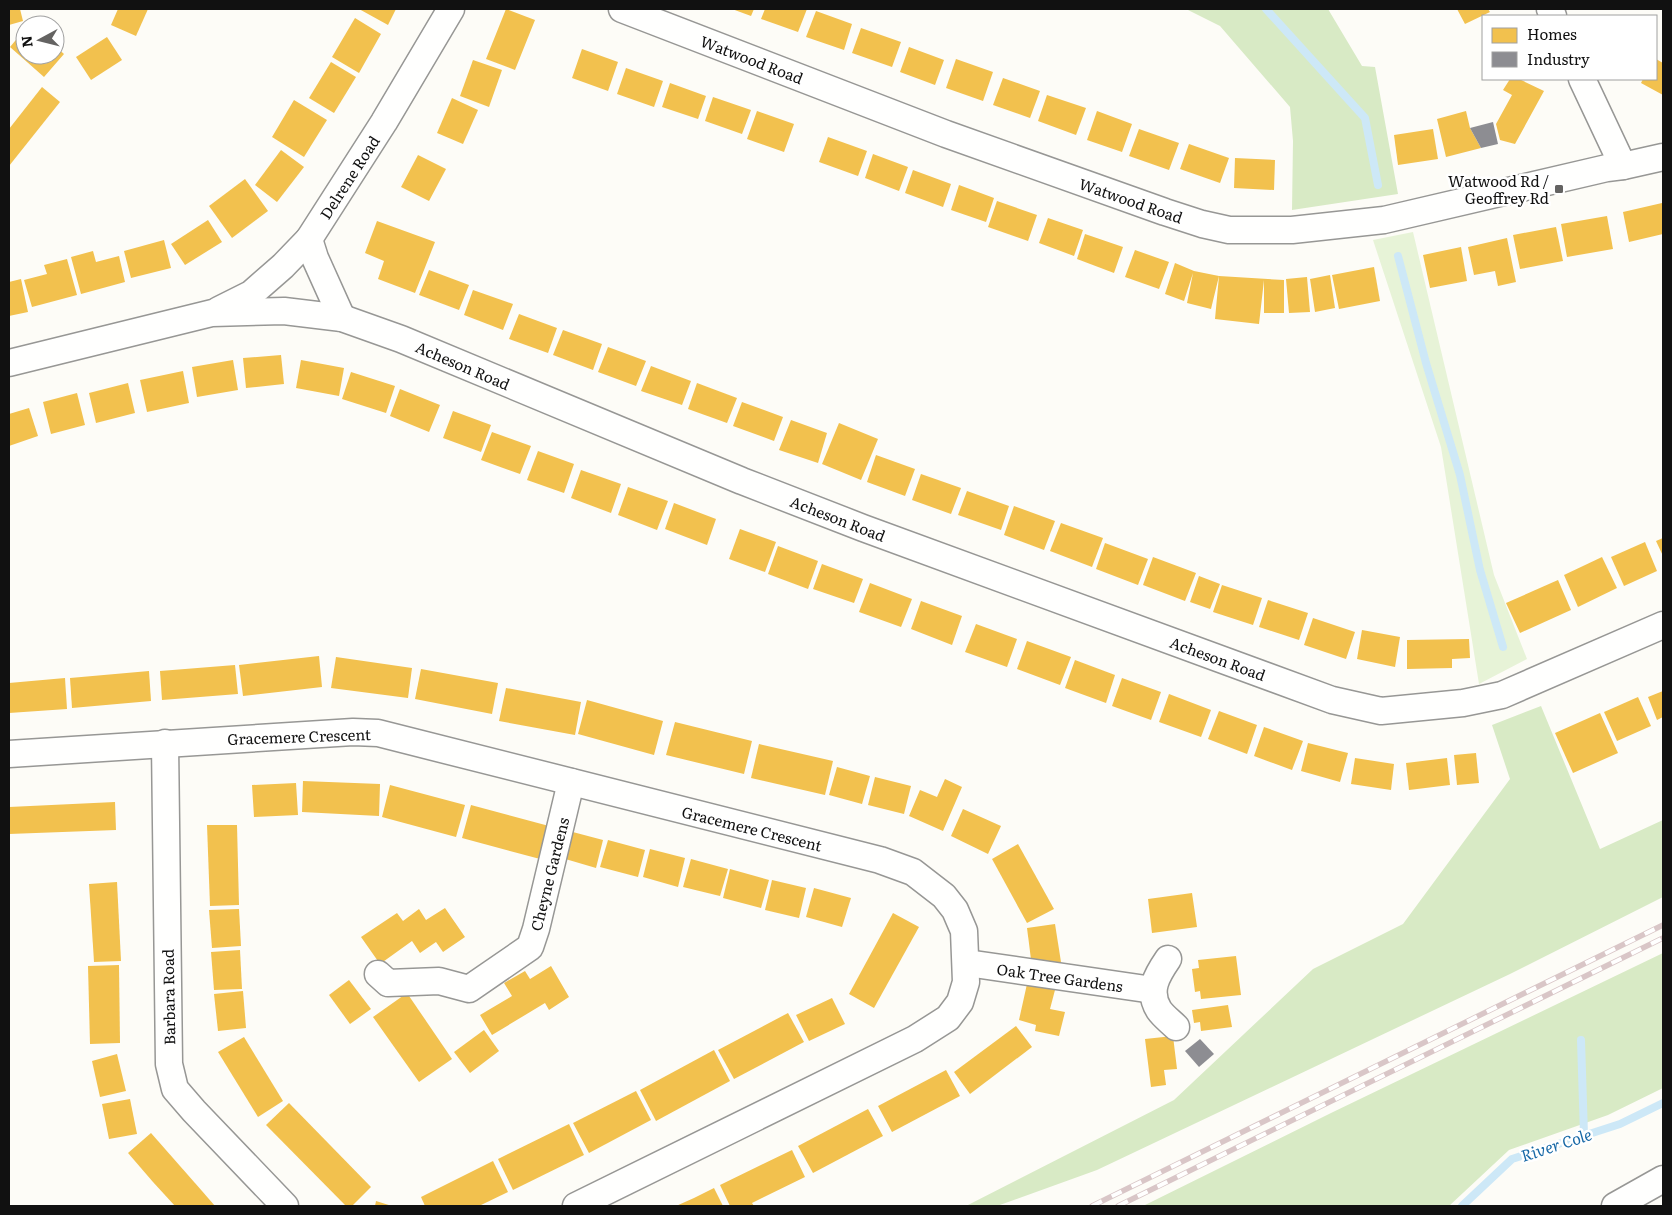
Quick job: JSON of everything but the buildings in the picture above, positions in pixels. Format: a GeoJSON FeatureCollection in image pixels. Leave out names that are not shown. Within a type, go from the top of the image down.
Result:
{"type":"FeatureCollection","features":[{"type":"Feature","properties":{"kind":"street","name":"Delrene Road"},"geometry":{"type":"LineString","coordinates":[[212,313],[251,294],[283,266],[309,239],[384,122],[451,9]]}},
{"type":"Feature","properties":{"kind":"street","name":"Watwood Road"},"geometry":{"type":"LineString","coordinates":[[622,9],[946,134],[1165,212],[1202,224],[1229,230],[1292,230],[1384,220],[1663,156]]}},
{"type":"Feature","properties":{"kind":"street"},"geometry":{"type":"LineString","coordinates":[[1582,80],[1623,166]]}},
{"type":"Feature","properties":{"kind":"street"},"geometry":{"type":"LineString","coordinates":[[309,239],[315,258],[342,318]]}},
{"type":"Feature","properties":{"kind":"street","name":"Acheson Road"},"geometry":{"type":"LineString","coordinates":[[9,363],[212,313],[284,311],[342,318],[401,339],[742,481],[854,525],[1332,700],[1382,711],[1463,703],[1502,694],[1663,625]]}},
{"type":"Feature","properties":{"kind":"street","name":"Gracemere Crescent"},"geometry":{"type":"LineString","coordinates":[[9,754],[353,732],[378,733],[880,860],[914,872],[944,896],[955,910],[964,931],[966,963],[966,982],[960,1002],[948,1018],[915,1039],[576,1206]]}},
{"type":"Feature","properties":{"kind":"street","name":"Barbara Road"},"geometry":{"type":"LineString","coordinates":[[165,743],[169,1064],[175,1089],[285,1206]]}},
{"type":"Feature","properties":{"kind":"street","name":"Cheyne Gardens"},"geometry":{"type":"LineString","coordinates":[[378,974],[388,983],[439,981],[469,989],[530,947],[571,782]]}},
{"type":"Feature","properties":{"kind":"street"},"geometry":{"type":"LineString","coordinates":[[1168,960],[1157,975],[1153,990],[1159,1010],[1176,1026]]}},
{"type":"Feature","properties":{"kind":"street","name":"Oak Tree Gardens"},"geometry":{"type":"LineString","coordinates":[[966,963],[1153,990]]}},
{"type":"Feature","properties":{"kind":"street"},"geometry":{"type":"LineString","coordinates":[[1615,1206],[1663,1178]]}},
{"type":"Feature","properties":{"kind":"green space"},"geometry":{"type":"Polygon","coordinates":[[[1186,9],[1328,9],[1362,66],[1375,67],[1398,194],[1292,210],[1293,141],[1290,107],[1220,26],[1186,9]]]}},
{"type":"Feature","properties":{"kind":"green space"},"geometry":{"type":"Polygon","coordinates":[[[1413,232],[1494,575],[1527,659],[1479,684],[1441,447],[1373,240],[1413,232]]]}},
{"type":"Feature","properties":{"kind":"green space"},"geometry":{"type":"Polygon","coordinates":[[[1541,706],[1600,849],[1663,820],[1663,897],[1510,974],[1097,1170],[997,1206],[966,1206],[1174,1100],[1313,969],[1403,924],[1510,779],[1492,725],[1541,706]]]}},
{"type":"Feature","properties":{"kind":"green space"},"geometry":{"type":"Polygon","coordinates":[[[1663,953],[1663,1088],[1608,1115],[1509,1150],[1449,1206],[1143,1206],[1331,1113],[1663,953]]]}},
{"type":"Feature","properties":{"kind":"waterway"},"geometry":{"type":"LineString","coordinates":[[1266,9],[1365,118],[1378,185]]}},
{"type":"Feature","properties":{"kind":"waterway"},"geometry":{"type":"LineString","coordinates":[[1398,256],[1426,363],[1460,475],[1480,570],[1503,647]]}},
{"type":"Feature","properties":{"kind":"waterway"},"geometry":{"type":"LineString","coordinates":[[1581,1040],[1584,1135]]}},
{"type":"Feature","properties":{"kind":"waterway","name":"River Cole"},"geometry":{"type":"LineString","coordinates":[[1462,1206],[1512,1159],[1620,1124],[1663,1103]]}},
{"type":"Feature","properties":{"kind":"railway"},"geometry":{"type":"LineString","coordinates":[[1092,1206],[1663,925]]}},
{"type":"Feature","properties":{"kind":"railway"},"geometry":{"type":"LineString","coordinates":[[1118,1206],[1663,938]]}},
{"type":"Feature","properties":{"kind":"place","name":"Watwood Rd / Geoffrey Rd"},"geometry":{"type":"Point","coordinates":[1559,189]}}]}
